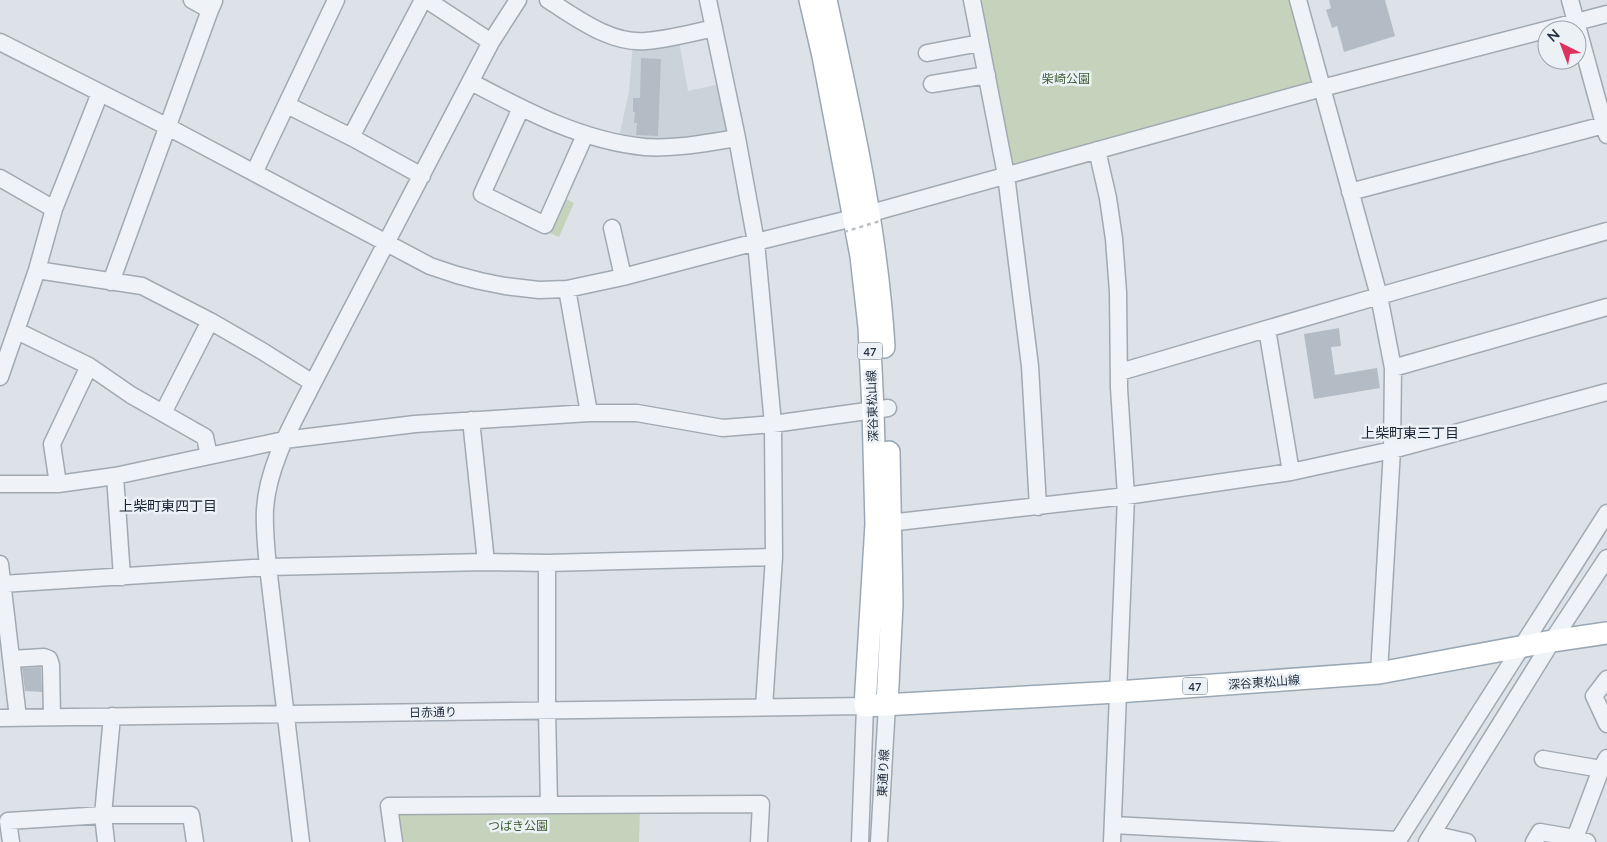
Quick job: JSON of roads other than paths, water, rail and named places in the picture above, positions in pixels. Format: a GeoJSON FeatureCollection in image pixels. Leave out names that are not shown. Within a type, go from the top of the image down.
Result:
{"type":"FeatureCollection","features":[{"type":"Feature","properties":{"kind":"main road","name":"深谷東松山線"},"geometry":{"type":"LineString","coordinates":[[810,0],[861,221]]}},
{"type":"Feature","properties":{"kind":"main road","name":"深谷東松山線"},"geometry":{"type":"LineString","coordinates":[[826,0],[853,123],[861,221],[861,256],[868,327],[881,409],[883,524],[892,604],[887,705]]}},
{"type":"Feature","properties":{"kind":"main road","name":"深谷東松山線"},"geometry":{"type":"LineString","coordinates":[[883,524],[865,706],[1117,692],[1379,673],[1552,641],[1607,633]]}},
{"type":"Feature","properties":{"kind":"street"},"geometry":{"type":"LineString","coordinates":[[111,282],[212,5],[192,0]]}},
{"type":"Feature","properties":{"kind":"street"},"geometry":{"type":"LineString","coordinates":[[254,173],[336,0]]}},
{"type":"Feature","properties":{"kind":"street"},"geometry":{"type":"LineString","coordinates":[[351,137],[423,0]]}},
{"type":"Feature","properties":{"kind":"street"},"geometry":{"type":"LineString","coordinates":[[427,0],[491,42]]}},
{"type":"Feature","properties":{"kind":"street"},"geometry":{"type":"LineString","coordinates":[[301,842],[268,567],[265,507],[269,486],[284,440],[313,383],[491,42],[518,0]]}},
{"type":"Feature","properties":{"kind":"street"},"geometry":{"type":"LineString","coordinates":[[548,0],[592,28],[620,39],[644,42],[714,28]]}},
{"type":"Feature","properties":{"kind":"street"},"geometry":{"type":"LineString","coordinates":[[708,0],[737,138],[756,242],[773,424],[774,557],[764,708]]}},
{"type":"Feature","properties":{"kind":"street"},"geometry":{"type":"LineString","coordinates":[[972,0],[1006,175],[1030,366],[1038,507]]}},
{"type":"Feature","properties":{"kind":"street"},"geometry":{"type":"LineString","coordinates":[[1298,0],[1379,296],[1393,368],[1392,450],[1379,673]]}},
{"type":"Feature","properties":{"kind":"street"},"geometry":{"type":"LineString","coordinates":[[1570,0],[1575,20]]}},
{"type":"Feature","properties":{"kind":"street"},"geometry":{"type":"LineString","coordinates":[[1584,20],[1607,14]]}},
{"type":"Feature","properties":{"kind":"street"},"geometry":{"type":"LineString","coordinates":[[0,42],[168,127],[430,266],[465,278],[539,290],[567,289],[623,277],[756,242],[861,221],[1006,175],[1322,88],[1537,32]]}},
{"type":"Feature","properties":{"kind":"street"},"geometry":{"type":"LineString","coordinates":[[927,52],[980,43]]}},
{"type":"Feature","properties":{"kind":"street"},"geometry":{"type":"LineString","coordinates":[[1350,192],[1606,130],[1587,62]]}},
{"type":"Feature","properties":{"kind":"street"},"geometry":{"type":"LineString","coordinates":[[932,84],[987,76]]}},
{"type":"Feature","properties":{"kind":"street"},"geometry":{"type":"LineString","coordinates":[[470,82],[521,108],[586,135],[612,142],[647,147],[690,146],[737,138]]}},
{"type":"Feature","properties":{"kind":"street"},"geometry":{"type":"LineString","coordinates":[[0,377],[10,334],[37,270],[54,209],[100,93]]}},
{"type":"Feature","properties":{"kind":"street"},"geometry":{"type":"LineString","coordinates":[[287,105],[422,176]]}},
{"type":"Feature","properties":{"kind":"street"},"geometry":{"type":"LineString","coordinates":[[521,108],[482,194],[545,225],[586,135]]}},
{"type":"Feature","properties":{"kind":"street"},"geometry":{"type":"LineString","coordinates":[[1097,150],[1108,198],[1114,239],[1118,292],[1126,496],[1112,842]]}},
{"type":"Feature","properties":{"kind":"street"},"geometry":{"type":"LineString","coordinates":[[0,178],[54,209]]}},
{"type":"Feature","properties":{"kind":"street"},"geometry":{"type":"LineString","coordinates":[[612,228],[623,277]]}},
{"type":"Feature","properties":{"kind":"street"},"geometry":{"type":"LineString","coordinates":[[1120,372],[1607,231]]}},
{"type":"Feature","properties":{"kind":"street"},"geometry":{"type":"LineString","coordinates":[[37,270],[142,286],[262,350],[313,383]]}},
{"type":"Feature","properties":{"kind":"street"},"geometry":{"type":"LineString","coordinates":[[567,289],[589,413]]}},
{"type":"Feature","properties":{"kind":"street"},"geometry":{"type":"LineString","coordinates":[[1393,368],[1607,307]]}},
{"type":"Feature","properties":{"kind":"street"},"geometry":{"type":"LineString","coordinates":[[162,413],[210,321]]}},
{"type":"Feature","properties":{"kind":"street"},"geometry":{"type":"LineString","coordinates":[[1268,329],[1291,472]]}},
{"type":"Feature","properties":{"kind":"street"},"geometry":{"type":"LineString","coordinates":[[10,334],[89,366],[131,395],[205,437],[210,456]]}},
{"type":"Feature","properties":{"kind":"street"},"geometry":{"type":"LineString","coordinates":[[58,484],[52,444],[89,366]]}},
{"type":"Feature","properties":{"kind":"street"},"geometry":{"type":"LineString","coordinates":[[883,524],[1126,496],[1291,472],[1392,450],[1607,392]]}},
{"type":"Feature","properties":{"kind":"street"},"geometry":{"type":"LineString","coordinates":[[0,484],[58,484],[115,476],[284,440],[415,424],[589,413],[637,413],[723,428],[773,424],[881,409]]}},
{"type":"Feature","properties":{"kind":"street"},"geometry":{"type":"LineString","coordinates":[[471,420],[486,562]]}},
{"type":"Feature","properties":{"kind":"street"},"geometry":{"type":"LineString","coordinates":[[115,476],[122,577]]}},
{"type":"Feature","properties":{"kind":"street"},"geometry":{"type":"LineString","coordinates":[[1113,825],[1397,841],[1607,512]]}},
{"type":"Feature","properties":{"kind":"street"},"geometry":{"type":"LineString","coordinates":[[2,584],[268,567],[774,557]]}},
{"type":"Feature","properties":{"kind":"street"},"geometry":{"type":"LineString","coordinates":[[1467,842],[1429,838],[1552,641],[1607,558]]}},
{"type":"Feature","properties":{"kind":"street"},"geometry":{"type":"LineString","coordinates":[[546,563],[549,805]]}},
{"type":"Feature","properties":{"kind":"street"},"geometry":{"type":"LineString","coordinates":[[0,564],[18,718]]}},
{"type":"Feature","properties":{"kind":"street"},"geometry":{"type":"LineString","coordinates":[[11,659],[44,657],[49,659],[51,665],[52,717]]}},
{"type":"Feature","properties":{"kind":"street"},"geometry":{"type":"LineString","coordinates":[[1607,679],[1594,696],[1607,724]]}},
{"type":"Feature","properties":{"kind":"street","name":"東通り線"},"geometry":{"type":"LineString","coordinates":[[879,842],[887,705]]}},
{"type":"Feature","properties":{"kind":"street","name":"東通り線"},"geometry":{"type":"LineString","coordinates":[[860,842],[865,706]]}},
{"type":"Feature","properties":{"kind":"street","name":"日赤通り"},"geometry":{"type":"LineString","coordinates":[[0,718],[865,706]]}},
{"type":"Feature","properties":{"kind":"street"},"geometry":{"type":"LineString","coordinates":[[106,842],[103,815],[112,716]]}},
{"type":"Feature","properties":{"kind":"street"},"geometry":{"type":"LineString","coordinates":[[1534,842],[1540,832],[1581,840],[1600,793],[1604,763],[1543,759]]}},
{"type":"Feature","properties":{"kind":"street"},"geometry":{"type":"LineString","coordinates":[[394,842],[389,806],[761,804],[759,842]]}},
{"type":"Feature","properties":{"kind":"street"},"geometry":{"type":"LineString","coordinates":[[11,842],[8,821],[103,815],[191,815],[195,842]]}},
{"type":"Feature","properties":{"kind":"district","name":"上柴町東三丁目"},"geometry":{"type":"Point","coordinates":[1410,432]}},
{"type":"Feature","properties":{"kind":"district","name":"上柴町東四丁目"},"geometry":{"type":"Point","coordinates":[168,505]}},
{"type":"Feature","properties":{"kind":"park label","name":"柴崎公園"},"geometry":{"type":"Point","coordinates":[1066,78]}},
{"type":"Feature","properties":{"kind":"park label","name":"つばき公園"},"geometry":{"type":"Point","coordinates":[518,825]}}]}
